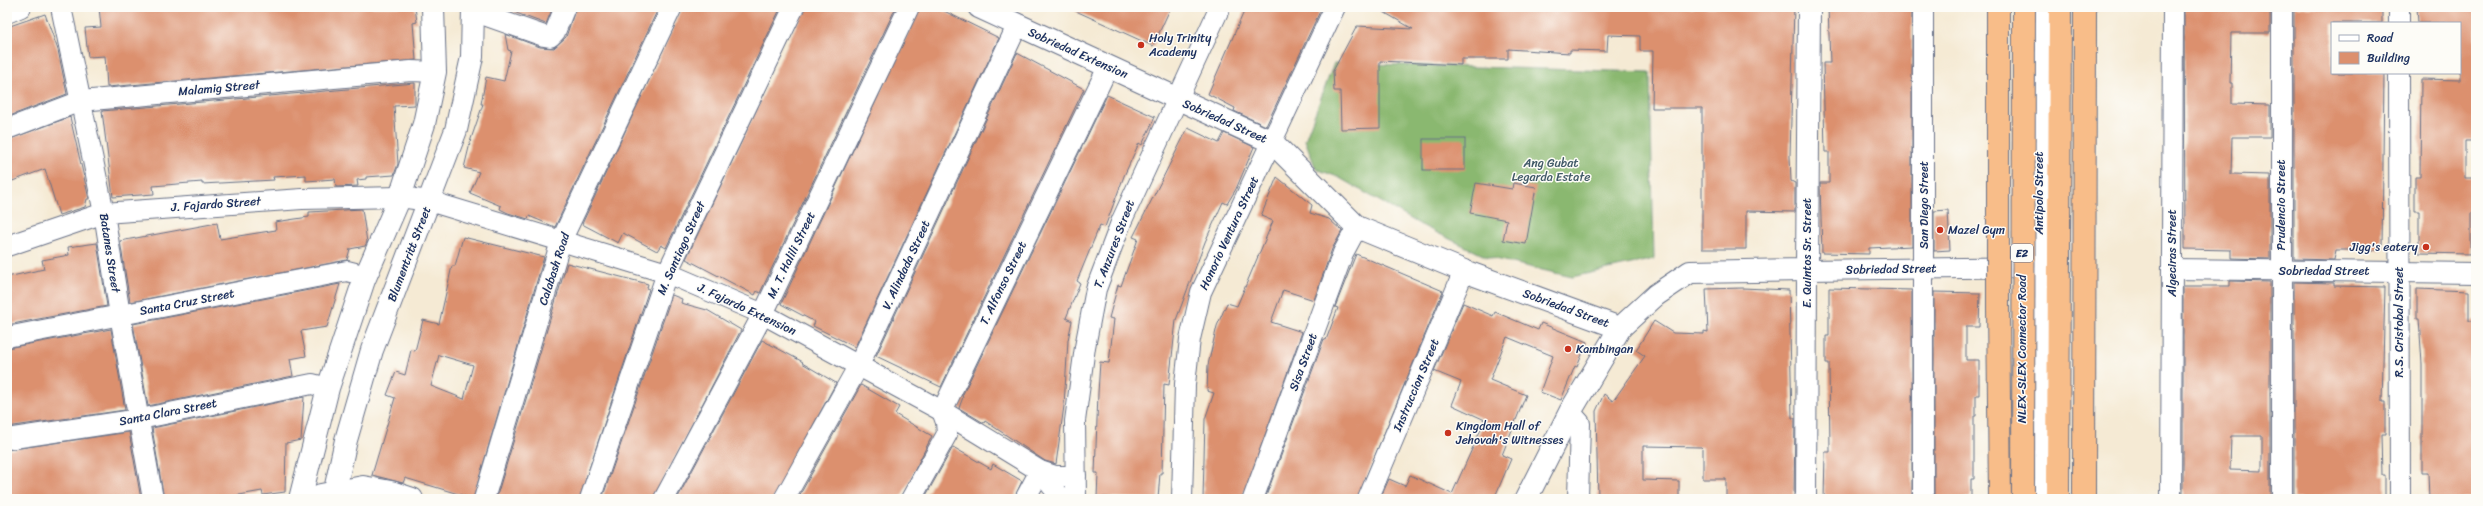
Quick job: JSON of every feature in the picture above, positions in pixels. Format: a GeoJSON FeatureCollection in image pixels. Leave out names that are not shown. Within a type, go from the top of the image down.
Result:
{"type":"FeatureCollection","features":[{"type":"Feature","properties":{"kind":"highway"},"geometry":{"type":"LineString","coordinates":[[1998,7],[2000,499]]}},
{"type":"Feature","properties":{"kind":"highway","name":"NLEX-SLEX Connector Road"},"geometry":{"type":"LineString","coordinates":[[2023,499],[2024,7]]}},
{"type":"Feature","properties":{"kind":"highway"},"geometry":{"type":"LineString","coordinates":[[2058,499],[2060,7]]}},
{"type":"Feature","properties":{"kind":"highway"},"geometry":{"type":"LineString","coordinates":[[2084,499],[2085,7]]}},
{"type":"Feature","properties":{"kind":"street"},"geometry":{"type":"LineString","coordinates":[[7,13],[21,7]]}},
{"type":"Feature","properties":{"kind":"street","name":"Batanes Street"},"geometry":{"type":"LineString","coordinates":[[61,7],[104,213],[120,315],[140,419],[153,499]]}},
{"type":"Feature","properties":{"kind":"street"},"geometry":{"type":"LineString","coordinates":[[300,499],[328,388],[364,280],[400,197],[424,124],[435,72],[433,7]]}},
{"type":"Feature","properties":{"kind":"street"},"geometry":{"type":"LineString","coordinates":[[473,9],[550,37],[555,32],[565,7]]}},
{"type":"Feature","properties":{"kind":"street","name":"Calabash Road"},"geometry":{"type":"LineString","coordinates":[[484,499],[561,241],[672,7]]}},
{"type":"Feature","properties":{"kind":"street","name":"M. Santiago Street"},"geometry":{"type":"LineString","coordinates":[[590,499],[667,273],[794,7]]}},
{"type":"Feature","properties":{"kind":"street","name":"M. T. Halili Street"},"geometry":{"type":"LineString","coordinates":[[664,499],[763,314],[909,7]]}},
{"type":"Feature","properties":{"kind":"street","name":"Sobriedad Extension"},"geometry":{"type":"LineString","coordinates":[[979,7],[1017,26],[1108,66],[1177,99]]}},
{"type":"Feature","properties":{"kind":"street","name":"T. Anzures Street"},"geometry":{"type":"LineString","coordinates":[[1076,499],[1075,421],[1084,347],[1096,289],[1122,220],[1220,7]]}},
{"type":"Feature","properties":{"kind":"street","name":"Honorio Ventura Street"},"geometry":{"type":"LineString","coordinates":[[1182,499],[1185,384],[1190,339],[1201,292],[1229,229],[1272,142],[1335,7]]}},
{"type":"Feature","properties":{"kind":"street","name":"E. Quintos Sr. Street"},"geometry":{"type":"LineString","coordinates":[[1806,499],[1809,7]]}},
{"type":"Feature","properties":{"kind":"street","name":"San Diego Street"},"geometry":{"type":"LineString","coordinates":[[1923,7],[1923,499]]}},
{"type":"Feature","properties":{"kind":"street","name":"Antipolo Street"},"geometry":{"type":"LineString","coordinates":[[2039,7],[2041,499]]}},
{"type":"Feature","properties":{"kind":"street","name":"Algeciras Street"},"geometry":{"type":"LineString","coordinates":[[2171,499],[2173,7]]}},
{"type":"Feature","properties":{"kind":"street","name":"Prudencio Street"},"geometry":{"type":"LineString","coordinates":[[2282,7],[2280,271],[2282,499]]}},
{"type":"Feature","properties":{"kind":"street"},"geometry":{"type":"LineString","coordinates":[[2399,22],[2400,7]]}},
{"type":"Feature","properties":{"kind":"street","name":"Blumentritt Street"},"geometry":{"type":"LineString","coordinates":[[333,496],[372,350],[456,130],[472,57],[473,9]]}},
{"type":"Feature","properties":{"kind":"street","name":"V. Alindada Street"},"geometry":{"type":"LineString","coordinates":[[784,499],[859,365],[1017,26]]}},
{"type":"Feature","properties":{"kind":"street","name":"T. Alfonso Street"},"geometry":{"type":"LineString","coordinates":[[942,411],[1108,66]]}},
{"type":"Feature","properties":{"kind":"street","name":"Malamig Street"},"geometry":{"type":"LineString","coordinates":[[7,129],[81,101],[411,71],[435,72]]}},
{"type":"Feature","properties":{"kind":"street","name":"R.S. Cristobal Street"},"geometry":{"type":"LineString","coordinates":[[2399,74],[2398,272],[2400,499]]}},
{"type":"Feature","properties":{"kind":"street","name":"Sobriedad Street"},"geometry":{"type":"LineString","coordinates":[[1177,99],[1272,142],[1357,227],[1464,271],[1620,328],[1656,295],[1690,272],[2039,267]]}},
{"type":"Feature","properties":{"kind":"street","name":"J. Fajardo Street"},"geometry":{"type":"LineString","coordinates":[[7,246],[104,213],[294,199],[400,197],[429,201]]}},
{"type":"Feature","properties":{"kind":"street","name":"J. Fajardo Extension"},"geometry":{"type":"LineString","coordinates":[[429,201],[667,273],[763,314],[859,365],[942,411],[1040,472],[1055,476],[1076,476]]}},
{"type":"Feature","properties":{"kind":"street","name":"Sisa Street"},"geometry":{"type":"LineString","coordinates":[[1253,499],[1343,253],[1357,227]]}},
{"type":"Feature","properties":{"kind":"street","name":"Sobriedad Street"},"geometry":{"type":"LineString","coordinates":[[2172,269],[2476,273]]}},
{"type":"Feature","properties":{"kind":"street","name":"Santa Cruz Street"},"geometry":{"type":"LineString","coordinates":[[7,336],[347,271],[355,273],[364,280]]}},
{"type":"Feature","properties":{"kind":"street","name":"Instruccion Street"},"geometry":{"type":"LineString","coordinates":[[1368,499],[1464,271]]}},
{"type":"Feature","properties":{"kind":"street"},"geometry":{"type":"LineString","coordinates":[[1526,499],[1570,412],[1620,328]]}},
{"type":"Feature","properties":{"kind":"street","name":"Santa Clara Street"},"geometry":{"type":"LineString","coordinates":[[7,439],[140,419],[312,384],[328,388]]}},
{"type":"Feature","properties":{"kind":"street"},"geometry":{"type":"LineString","coordinates":[[911,499],[947,434],[946,422],[942,411]]}},
{"type":"Feature","properties":{"kind":"street"},"geometry":{"type":"LineString","coordinates":[[1570,412],[1580,423],[1578,499]]}},
{"type":"Feature","properties":{"kind":"street"},"geometry":{"type":"LineString","coordinates":[[1025,499],[1040,472]]}},
{"type":"Feature","properties":{"kind":"street","name":"J. Fajardo Extension"},"geometry":{"type":"LineString","coordinates":[[1040,472],[1062,499]]}},
{"type":"Feature","properties":{"kind":"street"},"geometry":{"type":"LineString","coordinates":[[304,499],[333,496],[363,487],[391,492],[412,499]]}},
{"type":"Feature","properties":{"kind":"green space","name":"Ang Gubat Legarda Estate"},"geometry":{"type":"Polygon","coordinates":[[[1334,63],[1650,72],[1654,259],[1572,277],[1487,257],[1421,225],[1338,177],[1316,169],[1305,140],[1334,63]]]}},
{"type":"Feature","properties":{"kind":"building"},"geometry":{"type":"Polygon","coordinates":[[[99,7],[415,7],[417,22],[413,23],[416,60],[107,87],[105,56],[88,57],[85,28],[101,27],[99,7]]]}},
{"type":"Feature","properties":{"kind":"building"},"geometry":{"type":"Polygon","coordinates":[[[500,7],[553,7],[546,24],[500,7]]]}},
{"type":"Feature","properties":{"kind":"building"},"geometry":{"type":"Polygon","coordinates":[[[576,7],[659,7],[555,227],[529,216],[528,219],[508,213],[500,209],[501,206],[470,193],[479,172],[464,168],[471,139],[483,104],[481,104],[486,77],[504,81],[511,51],[508,50],[505,34],[540,47],[554,48],[566,37],[576,7]]]}},
{"type":"Feature","properties":{"kind":"building"},"geometry":{"type":"Polygon","coordinates":[[[683,7],[781,7],[666,248],[661,245],[657,251],[623,233],[618,243],[582,224],[683,7]]]}},
{"type":"Feature","properties":{"kind":"building"},"geometry":{"type":"Polygon","coordinates":[[[805,7],[896,7],[760,293],[757,291],[755,295],[686,259],[805,7]]]}},
{"type":"Feature","properties":{"kind":"building"},"geometry":{"type":"Polygon","coordinates":[[[920,7],[936,7],[999,38],[855,347],[813,326],[815,322],[781,304],[920,7]]]}},
{"type":"Feature","properties":{"kind":"building"},"geometry":{"type":"Polygon","coordinates":[[[1067,7],[1171,7],[1153,46],[1067,7]]]}},
{"type":"Feature","properties":{"kind":"building"},"geometry":{"type":"Polygon","coordinates":[[[1246,7],[1322,7],[1266,126],[1234,111],[1235,108],[1208,94],[1246,7]]]}},
{"type":"Feature","properties":{"kind":"building"},"geometry":{"type":"Polygon","coordinates":[[[1375,7],[1794,7],[1790,156],[1791,181],[1795,183],[1795,212],[1746,211],[1746,249],[1702,249],[1702,108],[1652,108],[1653,51],[1640,51],[1640,36],[1608,35],[1607,51],[1570,50],[1570,53],[1508,49],[1508,59],[1461,59],[1461,65],[1380,61],[1380,128],[1341,129],[1340,91],[1334,91],[1333,71],[1357,26],[1413,29],[1375,7]]]}},
{"type":"Feature","properties":{"kind":"building"},"geometry":{"type":"Polygon","coordinates":[[[1828,7],[1912,7],[1912,246],[1869,248],[1869,254],[1822,253],[1820,183],[1829,183],[1829,152],[1825,152],[1823,63],[1830,63],[1828,7]]]}},
{"type":"Feature","properties":{"kind":"building"},"geometry":{"type":"Polygon","coordinates":[[[2184,7],[2270,7],[2270,33],[2231,33],[2230,83],[2232,83],[2232,104],[2270,105],[2270,137],[2232,137],[2231,174],[2270,175],[2270,259],[2231,258],[2231,250],[2185,249],[2184,7]]]}},
{"type":"Feature","properties":{"kind":"building"},"geometry":{"type":"Polygon","coordinates":[[[2294,7],[2382,7],[2382,22],[2331,22],[2331,74],[2384,74],[2382,250],[2336,250],[2334,260],[2294,259],[2294,7]]]}},
{"type":"Feature","properties":{"kind":"building"},"geometry":{"type":"Polygon","coordinates":[[[2417,7],[2476,7],[2476,141],[2465,141],[2465,178],[2476,178],[2476,213],[2471,213],[2471,254],[2419,253],[2419,211],[2415,211],[2415,177],[2420,177],[2421,79],[2460,80],[2461,22],[2418,22],[2417,7]]]}},
{"type":"Feature","properties":{"kind":"building"},"geometry":{"type":"Polygon","coordinates":[[[45,14],[58,50],[67,94],[7,117],[7,27],[45,14]]]}},
{"type":"Feature","properties":{"kind":"building"},"geometry":{"type":"Polygon","coordinates":[[[1017,53],[1084,89],[941,387],[876,356],[1017,53]]]}},
{"type":"Feature","properties":{"kind":"building"},"geometry":{"type":"Polygon","coordinates":[[[415,83],[415,105],[394,106],[398,164],[394,175],[366,177],[366,179],[357,180],[358,186],[336,187],[335,179],[306,181],[306,175],[273,177],[274,180],[202,184],[202,182],[153,186],[154,194],[113,197],[102,111],[415,83]]]}},
{"type":"Feature","properties":{"kind":"building"},"geometry":{"type":"Polygon","coordinates":[[[1107,95],[1155,117],[1142,145],[1139,143],[1124,176],[1105,227],[1100,225],[1077,281],[1080,283],[1066,318],[1072,321],[1068,340],[1064,406],[1056,464],[1045,461],[985,421],[984,423],[959,408],[963,397],[962,396],[1107,95]]]}},
{"type":"Feature","properties":{"kind":"building"},"geometry":{"type":"Polygon","coordinates":[[[70,117],[89,199],[87,199],[85,207],[59,215],[45,169],[7,183],[7,140],[70,117]]]}},
{"type":"Feature","properties":{"kind":"building"},"geometry":{"type":"Polygon","coordinates":[[[1188,128],[1219,143],[1224,133],[1254,147],[1236,189],[1227,204],[1223,202],[1205,242],[1176,320],[1169,385],[1164,384],[1162,473],[1160,473],[1158,499],[1097,497],[1098,473],[1095,473],[1100,362],[1109,363],[1114,319],[1109,318],[1118,285],[1121,286],[1138,239],[1133,237],[1188,128]]]}},
{"type":"Feature","properties":{"kind":"building"},"geometry":{"type":"Polygon","coordinates":[[[1423,139],[1465,139],[1465,170],[1423,170],[1423,139]]]}},
{"type":"Feature","properties":{"kind":"building"},"geometry":{"type":"Polygon","coordinates":[[[1277,177],[1312,205],[1310,213],[1329,219],[1342,231],[1332,249],[1314,300],[1283,290],[1271,322],[1302,332],[1242,499],[1203,499],[1205,419],[1214,393],[1207,391],[1208,365],[1217,326],[1227,303],[1237,306],[1273,221],[1261,216],[1277,177]]]}},
{"type":"Feature","properties":{"kind":"building"},"geometry":{"type":"Polygon","coordinates":[[[1476,183],[1512,189],[1513,183],[1536,187],[1526,244],[1503,240],[1507,220],[1470,213],[1476,183]]]}},
{"type":"Feature","properties":{"kind":"building"},"geometry":{"type":"Polygon","coordinates":[[[362,209],[367,242],[365,246],[350,249],[347,260],[130,302],[120,241],[217,223],[220,239],[276,230],[275,222],[309,217],[309,212],[362,209]]]}},
{"type":"Feature","properties":{"kind":"building","name":"Mazel Gym"},"geometry":{"type":"Polygon","coordinates":[[[1948,210],[1950,250],[1934,251],[1934,211],[1948,210]]]}},
{"type":"Feature","properties":{"kind":"building"},"geometry":{"type":"Polygon","coordinates":[[[463,237],[544,257],[473,499],[464,499],[465,496],[405,478],[403,483],[372,475],[395,398],[387,395],[396,372],[405,375],[411,350],[415,351],[423,320],[439,324],[452,266],[455,266],[463,237]],[[439,355],[431,386],[464,399],[473,365],[439,355]]]}},
{"type":"Feature","properties":{"kind":"building"},"geometry":{"type":"Polygon","coordinates":[[[97,243],[107,306],[7,325],[7,277],[44,269],[42,260],[69,255],[68,247],[97,243]]]}},
{"type":"Feature","properties":{"kind":"building"},"geometry":{"type":"Polygon","coordinates":[[[1356,254],[1443,291],[1357,499],[1265,499],[1324,339],[1326,340],[1338,308],[1335,307],[1356,254]]]}},
{"type":"Feature","properties":{"kind":"building"},"geometry":{"type":"Polygon","coordinates":[[[567,263],[648,284],[647,288],[649,289],[579,499],[496,499],[567,263]]]}},
{"type":"Feature","properties":{"kind":"building"},"geometry":{"type":"Polygon","coordinates":[[[2230,281],[2270,282],[2270,499],[2183,499],[2183,286],[2230,286],[2230,281]],[[2231,436],[2230,470],[2262,471],[2262,436],[2231,436]]]}},
{"type":"Feature","properties":{"kind":"building"},"geometry":{"type":"Polygon","coordinates":[[[2294,282],[2334,283],[2334,286],[2385,287],[2382,402],[2385,402],[2385,435],[2381,435],[2382,475],[2385,475],[2385,499],[2294,499],[2294,282]]]}},
{"type":"Feature","properties":{"kind":"building"},"geometry":{"type":"Polygon","coordinates":[[[340,284],[327,327],[301,331],[306,356],[290,359],[293,376],[148,406],[133,324],[340,284]]]}},
{"type":"Feature","properties":{"kind":"building"},"geometry":{"type":"Polygon","coordinates":[[[1742,288],[1789,290],[1792,418],[1795,418],[1794,499],[1726,499],[1726,479],[1703,479],[1703,449],[1701,447],[1643,446],[1643,480],[1679,481],[1679,499],[1598,499],[1596,411],[1604,394],[1613,401],[1645,356],[1636,350],[1654,321],[1673,333],[1704,334],[1704,331],[1708,332],[1706,289],[1742,288]]]}},
{"type":"Feature","properties":{"kind":"building"},"geometry":{"type":"Polygon","coordinates":[[[1829,288],[1912,290],[1912,499],[1824,499],[1825,452],[1830,452],[1829,363],[1826,363],[1826,336],[1829,336],[1829,288]]]}},
{"type":"Feature","properties":{"kind":"building"},"geometry":{"type":"Polygon","coordinates":[[[2417,289],[2469,291],[2469,321],[2476,321],[2476,499],[2429,499],[2428,473],[2422,473],[2422,364],[2419,319],[2417,319],[2417,289]]]}},
{"type":"Feature","properties":{"kind":"building"},"geometry":{"type":"Polygon","coordinates":[[[1934,292],[1980,293],[1979,327],[1966,327],[1966,360],[1979,360],[1979,395],[1976,395],[1976,416],[1974,416],[1974,479],[1971,479],[1971,499],[1934,499],[1934,292]]]}},
{"type":"Feature","properties":{"kind":"building"},"geometry":{"type":"Polygon","coordinates":[[[672,295],[682,299],[681,303],[707,310],[741,330],[653,499],[602,499],[672,295]]]}},
{"type":"Feature","properties":{"kind":"building"},"geometry":{"type":"Polygon","coordinates":[[[1463,303],[1493,316],[1495,312],[1538,330],[1541,323],[1587,342],[1561,400],[1540,392],[1553,356],[1507,337],[1490,380],[1526,395],[1502,455],[1511,459],[1494,499],[1380,499],[1389,479],[1405,486],[1410,475],[1452,494],[1485,420],[1452,405],[1461,382],[1434,371],[1463,303]]]}},
{"type":"Feature","properties":{"kind":"building"},"geometry":{"type":"Polygon","coordinates":[[[111,329],[125,410],[7,427],[7,348],[111,329]]]}},
{"type":"Feature","properties":{"kind":"building"},"geometry":{"type":"Polygon","coordinates":[[[762,340],[803,362],[802,363],[836,383],[773,499],[677,499],[762,340]]]}},
{"type":"Feature","properties":{"kind":"building"},"geometry":{"type":"Polygon","coordinates":[[[861,385],[899,407],[895,414],[932,436],[900,499],[798,498],[861,385]]]}},
{"type":"Feature","properties":{"kind":"building"},"geometry":{"type":"Polygon","coordinates":[[[304,397],[301,440],[286,443],[285,492],[263,495],[262,491],[228,497],[228,499],[164,499],[152,428],[304,397]]]}},
{"type":"Feature","properties":{"kind":"building"},"geometry":{"type":"Polygon","coordinates":[[[129,432],[141,499],[7,499],[7,450],[129,432]]]}},
{"type":"Feature","properties":{"kind":"building"},"geometry":{"type":"Polygon","coordinates":[[[953,447],[991,469],[993,464],[1022,481],[1014,499],[924,499],[953,447]]]}},
{"type":"Feature","properties":{"kind":"place","name":"Holy Trinity Academy"},"geometry":{"type":"Point","coordinates":[1141,45]}},
{"type":"Feature","properties":{"kind":"place","name":"Mazel Gym"},"geometry":{"type":"Point","coordinates":[1940,230]}},
{"type":"Feature","properties":{"kind":"place","name":"Jigg's eatery"},"geometry":{"type":"Point","coordinates":[2426,247]}},
{"type":"Feature","properties":{"kind":"place","name":"Kambingan"},"geometry":{"type":"Point","coordinates":[1568,349]}},
{"type":"Feature","properties":{"kind":"place","name":"Kingdom Hall of Jehovah's Witnesses"},"geometry":{"type":"Point","coordinates":[1448,433]}}]}
